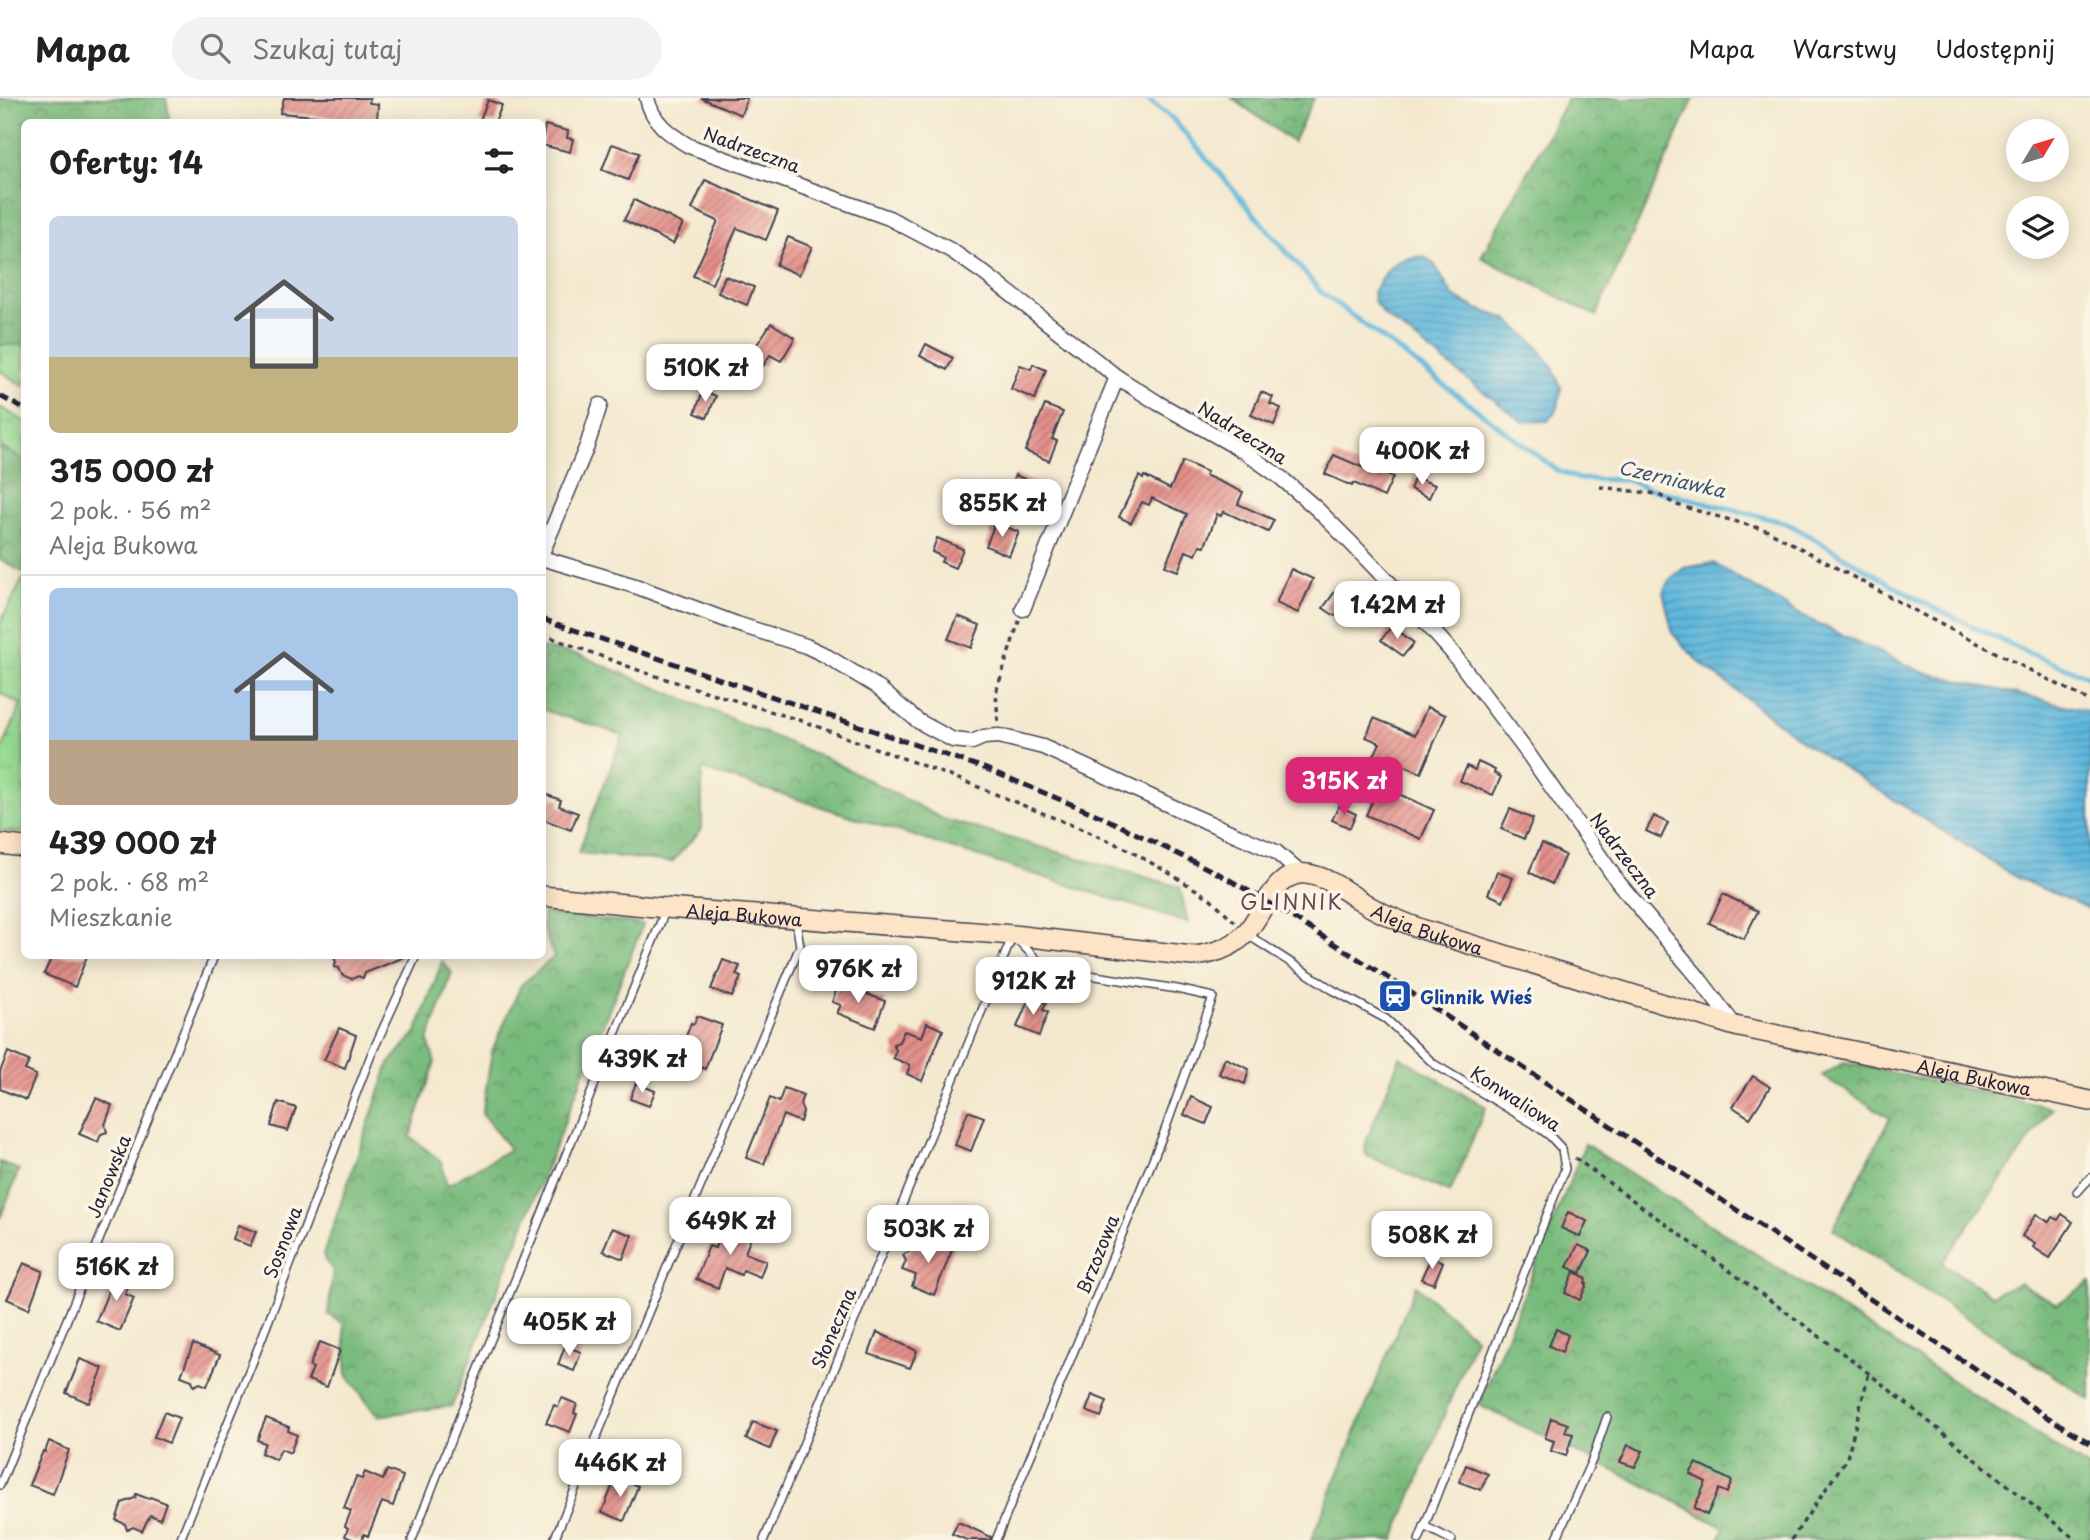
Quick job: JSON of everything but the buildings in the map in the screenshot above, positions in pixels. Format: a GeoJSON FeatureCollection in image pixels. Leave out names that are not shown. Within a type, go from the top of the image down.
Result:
{"type":"FeatureCollection","features":[{"type":"Feature","properties":{"kind":"street","name":"Nadrzeczna"},"geometry":{"type":"LineString","coordinates":[[648,102],[654,118],[662,128],[690,146],[889,218],[952,251],[1117,377],[1264,464],[1317,509],[1451,651],[1487,697],[1618,882],[1698,977],[1735,1026]]}},
{"type":"Feature","properties":{"kind":"street"},"geometry":{"type":"LineString","coordinates":[[1023,609],[1117,377]]}},
{"type":"Feature","properties":{"kind":"street"},"geometry":{"type":"LineString","coordinates":[[546,545],[587,446],[600,405]]}},
{"type":"Feature","properties":{"kind":"street"},"geometry":{"type":"LineString","coordinates":[[546,556],[806,646],[876,686],[918,721],[953,740],[972,742],[984,737],[999,736],[1043,747],[1276,852],[1300,873]]}},
{"type":"Feature","properties":{"kind":"street"},"geometry":{"type":"LineString","coordinates":[[0,844],[21,847]]}},
{"type":"Feature","properties":{"kind":"street","name":"Aleja Bukowa"},"geometry":{"type":"LineString","coordinates":[[546,896],[1013,935],[1201,956],[1239,940],[1281,882],[1300,873],[1318,877],[1380,912],[1424,930],[1735,1026],[2090,1101]]}},
{"type":"Feature","properties":{"kind":"lane"},"geometry":{"type":"LineString","coordinates":[[412,1540],[666,908]]}},
{"type":"Feature","properties":{"kind":"lane"},"geometry":{"type":"LineString","coordinates":[[554,1540],[800,946],[795,919]]}},
{"type":"Feature","properties":{"kind":"lane","name":"Konwaliowa"},"geometry":{"type":"LineString","coordinates":[[1246,933],[1385,1019],[1434,1064],[1534,1124],[1562,1149],[1565,1169],[1419,1540]]}},
{"type":"Feature","properties":{"kind":"lane","name":"Brzozowa"},"geometry":{"type":"LineString","coordinates":[[996,1540],[1165,1130],[1213,998],[1052,969],[1039,962],[1013,935]]}},
{"type":"Feature","properties":{"kind":"lane","name":"Słoneczna"},"geometry":{"type":"LineString","coordinates":[[764,1540],[1013,935]]}},
{"type":"Feature","properties":{"kind":"lane","name":"Janowska"},"geometry":{"type":"LineString","coordinates":[[0,1485],[213,959]]}},
{"type":"Feature","properties":{"kind":"lane","name":"Sosnowa"},"geometry":{"type":"LineString","coordinates":[[180,1540],[258,1348],[371,1055],[415,959]]}},
{"type":"Feature","properties":{"kind":"lane"},"geometry":{"type":"LineString","coordinates":[[2077,1192],[2090,1178]]}},
{"type":"Feature","properties":{"kind":"lane"},"geometry":{"type":"LineString","coordinates":[[1556,1540],[1592,1460],[1607,1417]]}},
{"type":"Feature","properties":{"kind":"lane"},"geometry":{"type":"LineString","coordinates":[[1424,1526],[1452,1540]]}},
{"type":"Feature","properties":{"kind":"path"},"geometry":{"type":"LineString","coordinates":[[1600,487],[1657,494],[1677,505],[1769,531],[1921,614],[2090,701]]}},
{"type":"Feature","properties":{"kind":"path"},"geometry":{"type":"LineString","coordinates":[[999,736],[996,692],[1023,609]]}},
{"type":"Feature","properties":{"kind":"path"},"geometry":{"type":"LineString","coordinates":[[546,636],[643,672],[802,721],[956,778],[1102,838],[1125,848],[1211,900],[1246,933]]}},
{"type":"Feature","properties":{"kind":"path"},"geometry":{"type":"LineString","coordinates":[[1562,1149],[1869,1373],[2076,1540]]}},
{"type":"Feature","properties":{"kind":"path"},"geometry":{"type":"LineString","coordinates":[[1791,1540],[1847,1458],[1869,1373]]}},
{"type":"Feature","properties":{"kind":"green space"},"geometry":{"type":"Polygon","coordinates":[[[0,98],[166,98],[170,119],[21,119],[21,345],[0,345],[0,98]]]}},
{"type":"Feature","properties":{"kind":"green space"},"geometry":{"type":"Polygon","coordinates":[[[1232,98],[1314,98],[1293,142],[1232,98]]]}},
{"type":"Feature","properties":{"kind":"green space"},"geometry":{"type":"Polygon","coordinates":[[[1568,98],[1694,98],[1596,316],[1481,257],[1568,98]]]}},
{"type":"Feature","properties":{"kind":"green space"},"geometry":{"type":"Polygon","coordinates":[[[0,345],[21,345],[21,384],[0,371],[0,345]]]}},
{"type":"Feature","properties":{"kind":"green space"},"geometry":{"type":"Polygon","coordinates":[[[0,407],[21,419],[21,458],[0,447],[0,407]]]}},
{"type":"Feature","properties":{"kind":"green space"},"geometry":{"type":"Polygon","coordinates":[[[0,447],[21,458],[21,571],[0,559],[0,447]]]}},
{"type":"Feature","properties":{"kind":"green space"},"geometry":{"type":"Polygon","coordinates":[[[21,583],[21,705],[0,693],[0,623],[21,583]]]}},
{"type":"Feature","properties":{"kind":"green space"},"geometry":{"type":"Polygon","coordinates":[[[546,649],[579,655],[832,761],[943,819],[1180,887],[1188,923],[702,769],[702,829],[672,862],[578,853],[623,735],[546,711],[546,649]]]}},
{"type":"Feature","properties":{"kind":"green space"},"geometry":{"type":"Polygon","coordinates":[[[21,705],[21,833],[0,831],[0,754],[21,705]]]}},
{"type":"Feature","properties":{"kind":"green space"},"geometry":{"type":"Polygon","coordinates":[[[546,913],[643,924],[452,1406],[377,1416],[347,1375],[344,1324],[328,1314],[333,1271],[323,1255],[389,1064],[417,1031],[442,961],[452,973],[428,1041],[435,1062],[410,1137],[441,1161],[447,1185],[510,1149],[482,1114],[492,1051],[521,985],[554,957],[546,937],[546,913]]]}},
{"type":"Feature","properties":{"kind":"green space"},"geometry":{"type":"Polygon","coordinates":[[[1400,1057],[1486,1107],[1450,1193],[1366,1155],[1367,1139],[1400,1057]]]}},
{"type":"Feature","properties":{"kind":"green space"},"geometry":{"type":"Polygon","coordinates":[[[1845,1062],[2052,1108],[1942,1263],[1992,1295],[2019,1283],[2057,1304],[2090,1282],[2090,1400],[1833,1229],[1890,1118],[1822,1076],[1845,1062]]]}},
{"type":"Feature","properties":{"kind":"green space"},"geometry":{"type":"Polygon","coordinates":[[[1585,1144],[2090,1469],[2090,1540],[1719,1540],[1724,1528],[1664,1495],[1479,1405],[1585,1144]]]}},
{"type":"Feature","properties":{"kind":"green space"},"geometry":{"type":"Polygon","coordinates":[[[0,1162],[19,1170],[0,1219],[0,1162]]]}},
{"type":"Feature","properties":{"kind":"green space"},"geometry":{"type":"Polygon","coordinates":[[[1416,1285],[1475,1338],[1394,1540],[1311,1540],[1416,1285]]]}},
{"type":"Feature","properties":{"kind":"water"},"geometry":{"type":"Polygon","coordinates":[[[1423,256],[1434,264],[1453,296],[1475,308],[1507,319],[1535,344],[1553,367],[1561,388],[1558,407],[1548,421],[1523,422],[1384,315],[1375,303],[1373,292],[1383,276],[1397,262],[1423,256]]]}},
{"type":"Feature","properties":{"kind":"water"},"geometry":{"type":"Polygon","coordinates":[[[1713,563],[1808,619],[1922,672],[2090,711],[2090,909],[2017,878],[1803,742],[1698,661],[1673,634],[1663,592],[1669,580],[1684,568],[1713,563]]]}},
{"type":"Feature","properties":{"kind":"waterway","name":"Czerniawka"},"geometry":{"type":"LineString","coordinates":[[1146,98],[1171,117],[1321,292],[1558,471],[1579,479],[1627,480],[1647,488],[1787,523],[1922,602],[2028,653],[2090,677]]}},
{"type":"Feature","properties":{"kind":"railway"},"geometry":{"type":"LineString","coordinates":[[0,396],[21,407]]}},
{"type":"Feature","properties":{"kind":"railway"},"geometry":{"type":"LineString","coordinates":[[546,620],[984,768],[1100,816],[1219,874],[1401,986],[2090,1443]]}},
{"type":"Feature","properties":{"kind":"place","name":"Glinnik Wieś"},"geometry":{"type":"Point","coordinates":[1395,996]}},
{"type":"Feature","properties":{"kind":"district","name":"GLINNIK"},"geometry":{"type":"Point","coordinates":[1292,901]}}]}
